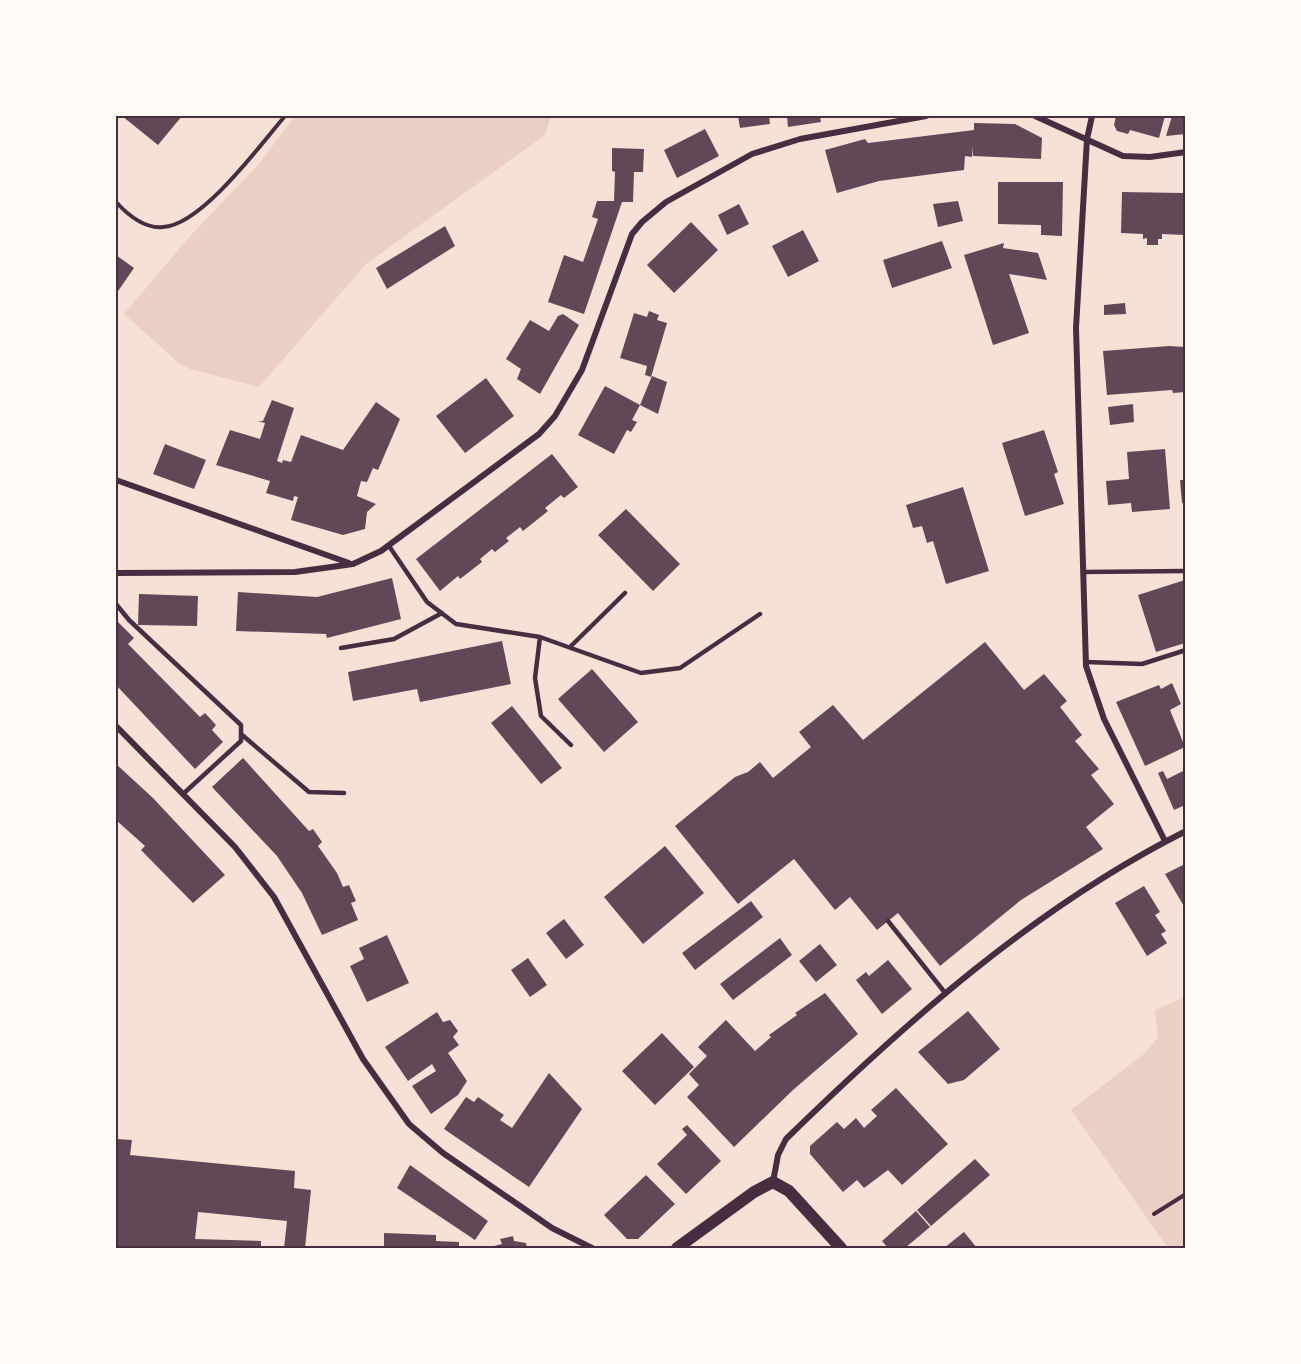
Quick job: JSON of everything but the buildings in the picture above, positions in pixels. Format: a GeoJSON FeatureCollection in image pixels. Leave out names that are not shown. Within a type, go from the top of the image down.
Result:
{"type":"FeatureCollection","features":[{"type":"Feature","properties":{"kind":"main road"},"geometry":{"type":"LineString","coordinates":[[677,1248],[754,1192],[773,1182],[789,1191],[841,1248]]}},
{"type":"Feature","properties":{"kind":"street"},"geometry":{"type":"LineString","coordinates":[[116,573],[295,572],[353,564],[389,546],[539,434],[555,416],[582,370],[632,234],[666,202],[752,154],[800,139],[926,116]]}},
{"type":"Feature","properties":{"kind":"street"},"geometry":{"type":"LineString","coordinates":[[1035,116],[1123,156],[1150,157],[1185,152]]}},
{"type":"Feature","properties":{"kind":"street"},"geometry":{"type":"LineString","coordinates":[[1092,116],[1087,139],[1076,328],[1086,662],[1104,719],[1165,841]]}},
{"type":"Feature","properties":{"kind":"street"},"geometry":{"type":"LineString","coordinates":[[116,480],[353,564]]}},
{"type":"Feature","properties":{"kind":"street"},"geometry":{"type":"LineString","coordinates":[[116,726],[235,847],[274,897],[363,1059],[409,1124],[443,1153],[552,1228],[592,1248]]}},
{"type":"Feature","properties":{"kind":"street"},"geometry":{"type":"LineString","coordinates":[[773,1182],[778,1155],[786,1139],[946,994],[1051,911],[1185,831]]}},
{"type":"Feature","properties":{"kind":"lane"},"geometry":{"type":"LineString","coordinates":[[389,546],[427,602],[456,624],[540,637],[641,673],[680,668],[760,614]]}},
{"type":"Feature","properties":{"kind":"lane"},"geometry":{"type":"LineString","coordinates":[[1083,572],[1185,571]]}},
{"type":"Feature","properties":{"kind":"lane"},"geometry":{"type":"LineString","coordinates":[[570,647],[625,593]]}},
{"type":"Feature","properties":{"kind":"lane"},"geometry":{"type":"LineString","coordinates":[[116,604],[129,620],[241,725],[241,741],[183,794]]}},
{"type":"Feature","properties":{"kind":"lane"},"geometry":{"type":"LineString","coordinates":[[340,648],[394,639],[442,613]]}},
{"type":"Feature","properties":{"kind":"lane"},"geometry":{"type":"LineString","coordinates":[[540,637],[535,678],[541,716],[571,745]]}},
{"type":"Feature","properties":{"kind":"lane"},"geometry":{"type":"LineString","coordinates":[[1086,662],[1142,664],[1185,650]]}},
{"type":"Feature","properties":{"kind":"lane"},"geometry":{"type":"LineString","coordinates":[[241,735],[309,792],[344,793]]}},
{"type":"Feature","properties":{"kind":"lane"},"geometry":{"type":"LineString","coordinates":[[888,921],[946,994]]}},
{"type":"Feature","properties":{"kind":"path"},"geometry":{"type":"LineString","coordinates":[[116,202],[128,215],[140,221],[163,228],[179,222],[232,180],[285,116]]}},
{"type":"Feature","properties":{"kind":"path"},"geometry":{"type":"LineString","coordinates":[[1154,1214],[1185,1194]]}},
{"type":"Feature","properties":{"kind":"shaded area"},"geometry":{"type":"Polygon","coordinates":[[[295,116],[551,116],[545,135],[366,264],[259,387],[190,369],[180,364],[124,314],[190,236],[258,165],[295,116]]]}},
{"type":"Feature","properties":{"kind":"shaded area"},"geometry":{"type":"Polygon","coordinates":[[[1185,997],[1185,1248],[1168,1248],[1071,1110],[1145,1053],[1158,1037],[1155,1010],[1185,997]]]}}]}
